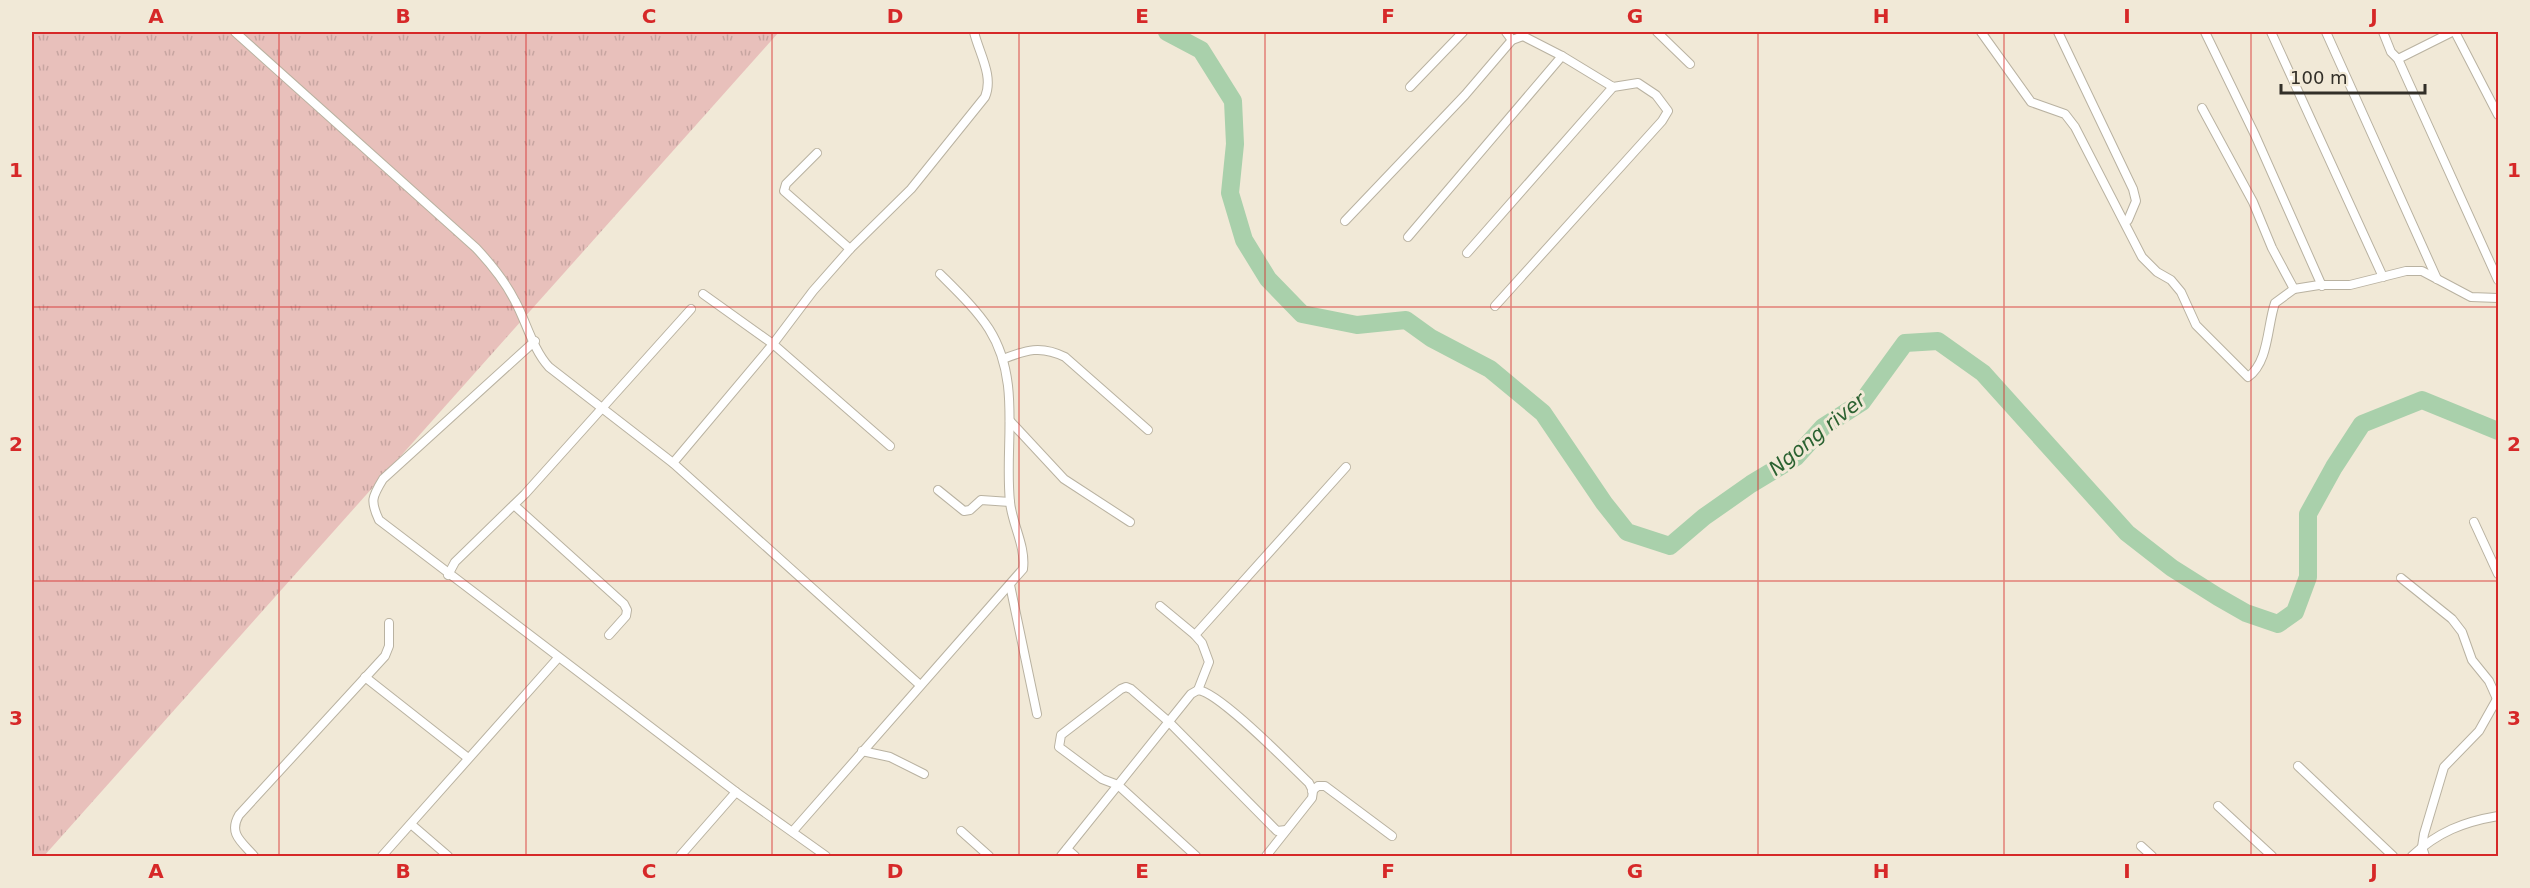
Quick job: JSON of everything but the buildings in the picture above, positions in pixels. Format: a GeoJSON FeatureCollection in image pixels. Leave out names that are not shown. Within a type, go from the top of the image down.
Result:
{"type":"FeatureCollection","features":[{"type":"Feature","properties":{"kind":"street"},"geometry":{"type":"LineString","coordinates":[[235,32],[476,248],[506,285],[543,360],[673,463],[920,685]]}},
{"type":"Feature","properties":{"kind":"street"},"geometry":{"type":"LineString","coordinates":[[673,463],[773,344],[813,291],[850,249],[911,189],[985,98],[989,88],[987,74],[974,32]]}},
{"type":"Feature","properties":{"kind":"street"},"geometry":{"type":"LineString","coordinates":[[1410,87],[1463,32]]}},
{"type":"Feature","properties":{"kind":"street"},"geometry":{"type":"LineString","coordinates":[[1506,32],[1512,40]]}},
{"type":"Feature","properties":{"kind":"street"},"geometry":{"type":"LineString","coordinates":[[1657,32],[1690,64]]}},
{"type":"Feature","properties":{"kind":"street"},"geometry":{"type":"LineString","coordinates":[[1981,32],[2031,102],[2065,114],[2142,257],[2181,292],[2196,325],[2248,377],[2258,366],[2275,303],[2294,290],[2350,285],[2406,271],[2422,270],[2471,297],[2499,298]]}},
{"type":"Feature","properties":{"kind":"street"},"geometry":{"type":"LineString","coordinates":[[2058,32],[2133,189],[2136,201],[2128,220]]}},
{"type":"Feature","properties":{"kind":"street"},"geometry":{"type":"LineString","coordinates":[[2205,32],[2255,135],[2322,286]]}},
{"type":"Feature","properties":{"kind":"street"},"geometry":{"type":"LineString","coordinates":[[2271,32],[2383,277]]}},
{"type":"Feature","properties":{"kind":"street"},"geometry":{"type":"LineString","coordinates":[[2326,32],[2438,280]]}},
{"type":"Feature","properties":{"kind":"street"},"geometry":{"type":"LineString","coordinates":[[2383,32],[2391,52],[2398,59],[2499,280]]}},
{"type":"Feature","properties":{"kind":"street"},"geometry":{"type":"LineString","coordinates":[[2398,59],[2453,32],[2499,115]]}},
{"type":"Feature","properties":{"kind":"street"},"geometry":{"type":"LineString","coordinates":[[1345,221],[1465,95],[1512,40],[1523,36],[1562,56],[1613,87]]}},
{"type":"Feature","properties":{"kind":"street"},"geometry":{"type":"LineString","coordinates":[[1408,237],[1562,56]]}},
{"type":"Feature","properties":{"kind":"street"},"geometry":{"type":"LineString","coordinates":[[1467,253],[1613,87],[1638,83],[1664,104],[1668,111],[1666,116],[1495,306]]}},
{"type":"Feature","properties":{"kind":"street"},"geometry":{"type":"LineString","coordinates":[[2202,108],[2253,202],[2272,248],[2294,290]]}},
{"type":"Feature","properties":{"kind":"street"},"geometry":{"type":"LineString","coordinates":[[817,153],[786,184],[784,190],[850,249]]}},
{"type":"Feature","properties":{"kind":"street"},"geometry":{"type":"LineString","coordinates":[[793,831],[1023,569],[1010,502],[1009,392],[1003,359],[989,329],[940,274]]}},
{"type":"Feature","properties":{"kind":"street"},"geometry":{"type":"LineString","coordinates":[[703,294],[773,344],[890,446]]}},
{"type":"Feature","properties":{"kind":"street"},"geometry":{"type":"LineString","coordinates":[[448,574],[455,562],[514,505],[691,309]]}},
{"type":"Feature","properties":{"kind":"street"},"geometry":{"type":"LineString","coordinates":[[535,341],[383,480],[375,493],[372,505],[379,520],[736,792],[826,856]]}},
{"type":"Feature","properties":{"kind":"street"},"geometry":{"type":"LineString","coordinates":[[1003,359],[1028,348],[1057,353],[1065,357],[1148,430]]}},
{"type":"Feature","properties":{"kind":"street"},"geometry":{"type":"LineString","coordinates":[[1010,422],[1064,479],[1130,522]]}},
{"type":"Feature","properties":{"kind":"street"},"geometry":{"type":"LineString","coordinates":[[1196,635],[1346,467]]}},
{"type":"Feature","properties":{"kind":"street"},"geometry":{"type":"LineString","coordinates":[[938,490],[964,511],[970,510],[981,500],[1010,502]]}},
{"type":"Feature","properties":{"kind":"street"},"geometry":{"type":"LineString","coordinates":[[514,505],[624,604],[627,610],[626,616],[609,635]]}},
{"type":"Feature","properties":{"kind":"street"},"geometry":{"type":"LineString","coordinates":[[2474,522],[2499,574]]}},
{"type":"Feature","properties":{"kind":"street"},"geometry":{"type":"LineString","coordinates":[[2401,578],[2452,619],[2462,632],[2472,660],[2489,681],[2498,700],[2479,731],[2444,767],[2430,807],[2422,847],[2425,856]]}},
{"type":"Feature","properties":{"kind":"street"},"geometry":{"type":"LineString","coordinates":[[1010,585],[1037,714]]}},
{"type":"Feature","properties":{"kind":"street"},"geometry":{"type":"LineString","coordinates":[[1061,856],[1191,694],[1198,690],[1209,662],[1202,643],[1196,635],[1160,606]]}},
{"type":"Feature","properties":{"kind":"street"},"geometry":{"type":"LineString","coordinates":[[254,856],[234,831],[234,824],[239,815],[384,656],[389,646],[389,623]]}},
{"type":"Feature","properties":{"kind":"street"},"geometry":{"type":"LineString","coordinates":[[382,856],[412,825],[468,758],[558,658]]}},
{"type":"Feature","properties":{"kind":"street"},"geometry":{"type":"LineString","coordinates":[[365,677],[468,758]]}},
{"type":"Feature","properties":{"kind":"street"},"geometry":{"type":"LineString","coordinates":[[1196,856],[1118,785],[1102,779],[1059,747],[1062,735],[1126,687],[1169,722],[1277,831],[1286,830]]}},
{"type":"Feature","properties":{"kind":"street"},"geometry":{"type":"LineString","coordinates":[[1198,690],[1213,696],[1309,783],[1312,798],[1266,856]]}},
{"type":"Feature","properties":{"kind":"street"},"geometry":{"type":"LineString","coordinates":[[862,751],[890,757],[924,774]]}},
{"type":"Feature","properties":{"kind":"street"},"geometry":{"type":"LineString","coordinates":[[2298,766],[2393,856]]}},
{"type":"Feature","properties":{"kind":"street"},"geometry":{"type":"LineString","coordinates":[[1312,791],[1318,786],[1325,786],[1392,836]]}},
{"type":"Feature","properties":{"kind":"street"},"geometry":{"type":"LineString","coordinates":[[680,856],[736,792]]}},
{"type":"Feature","properties":{"kind":"street"},"geometry":{"type":"LineString","coordinates":[[2218,806],[2272,856]]}},
{"type":"Feature","properties":{"kind":"street"},"geometry":{"type":"LineString","coordinates":[[2412,856],[2438,836],[2470,820],[2499,816]]}},
{"type":"Feature","properties":{"kind":"street"},"geometry":{"type":"LineString","coordinates":[[412,825],[448,856]]}},
{"type":"Feature","properties":{"kind":"street"},"geometry":{"type":"LineString","coordinates":[[961,831],[989,856]]}},
{"type":"Feature","properties":{"kind":"street"},"geometry":{"type":"LineString","coordinates":[[2141,846],[2152,856]]}},
{"type":"Feature","properties":{"kind":"street"},"geometry":{"type":"LineString","coordinates":[[1067,849],[1075,856]]}},
{"type":"Feature","properties":{"kind":"green space"},"geometry":{"type":"Polygon","coordinates":[[[32,32],[779,32],[44,856],[32,856],[32,32]]]}},
{"type":"Feature","properties":{"kind":"waterway","name":"Ngong river"},"geometry":{"type":"LineString","coordinates":[[1167,32],[1201,50],[1233,101],[1235,144],[1230,193],[1244,240],[1268,279],[1302,314],[1357,325],[1406,320],[1431,338],[1490,369],[1543,413],[1604,503],[1627,532],[1670,546],[1704,517],[1751,484],[1796,457],[1823,427],[1862,402],[1905,343],[1938,341],[1983,373],[2127,533],[2172,568],[2218,597],[2246,613],[2278,624],[2295,612],[2308,577],[2308,514],[2334,467],[2362,424],[2422,400],[2498,431]]}}]}
